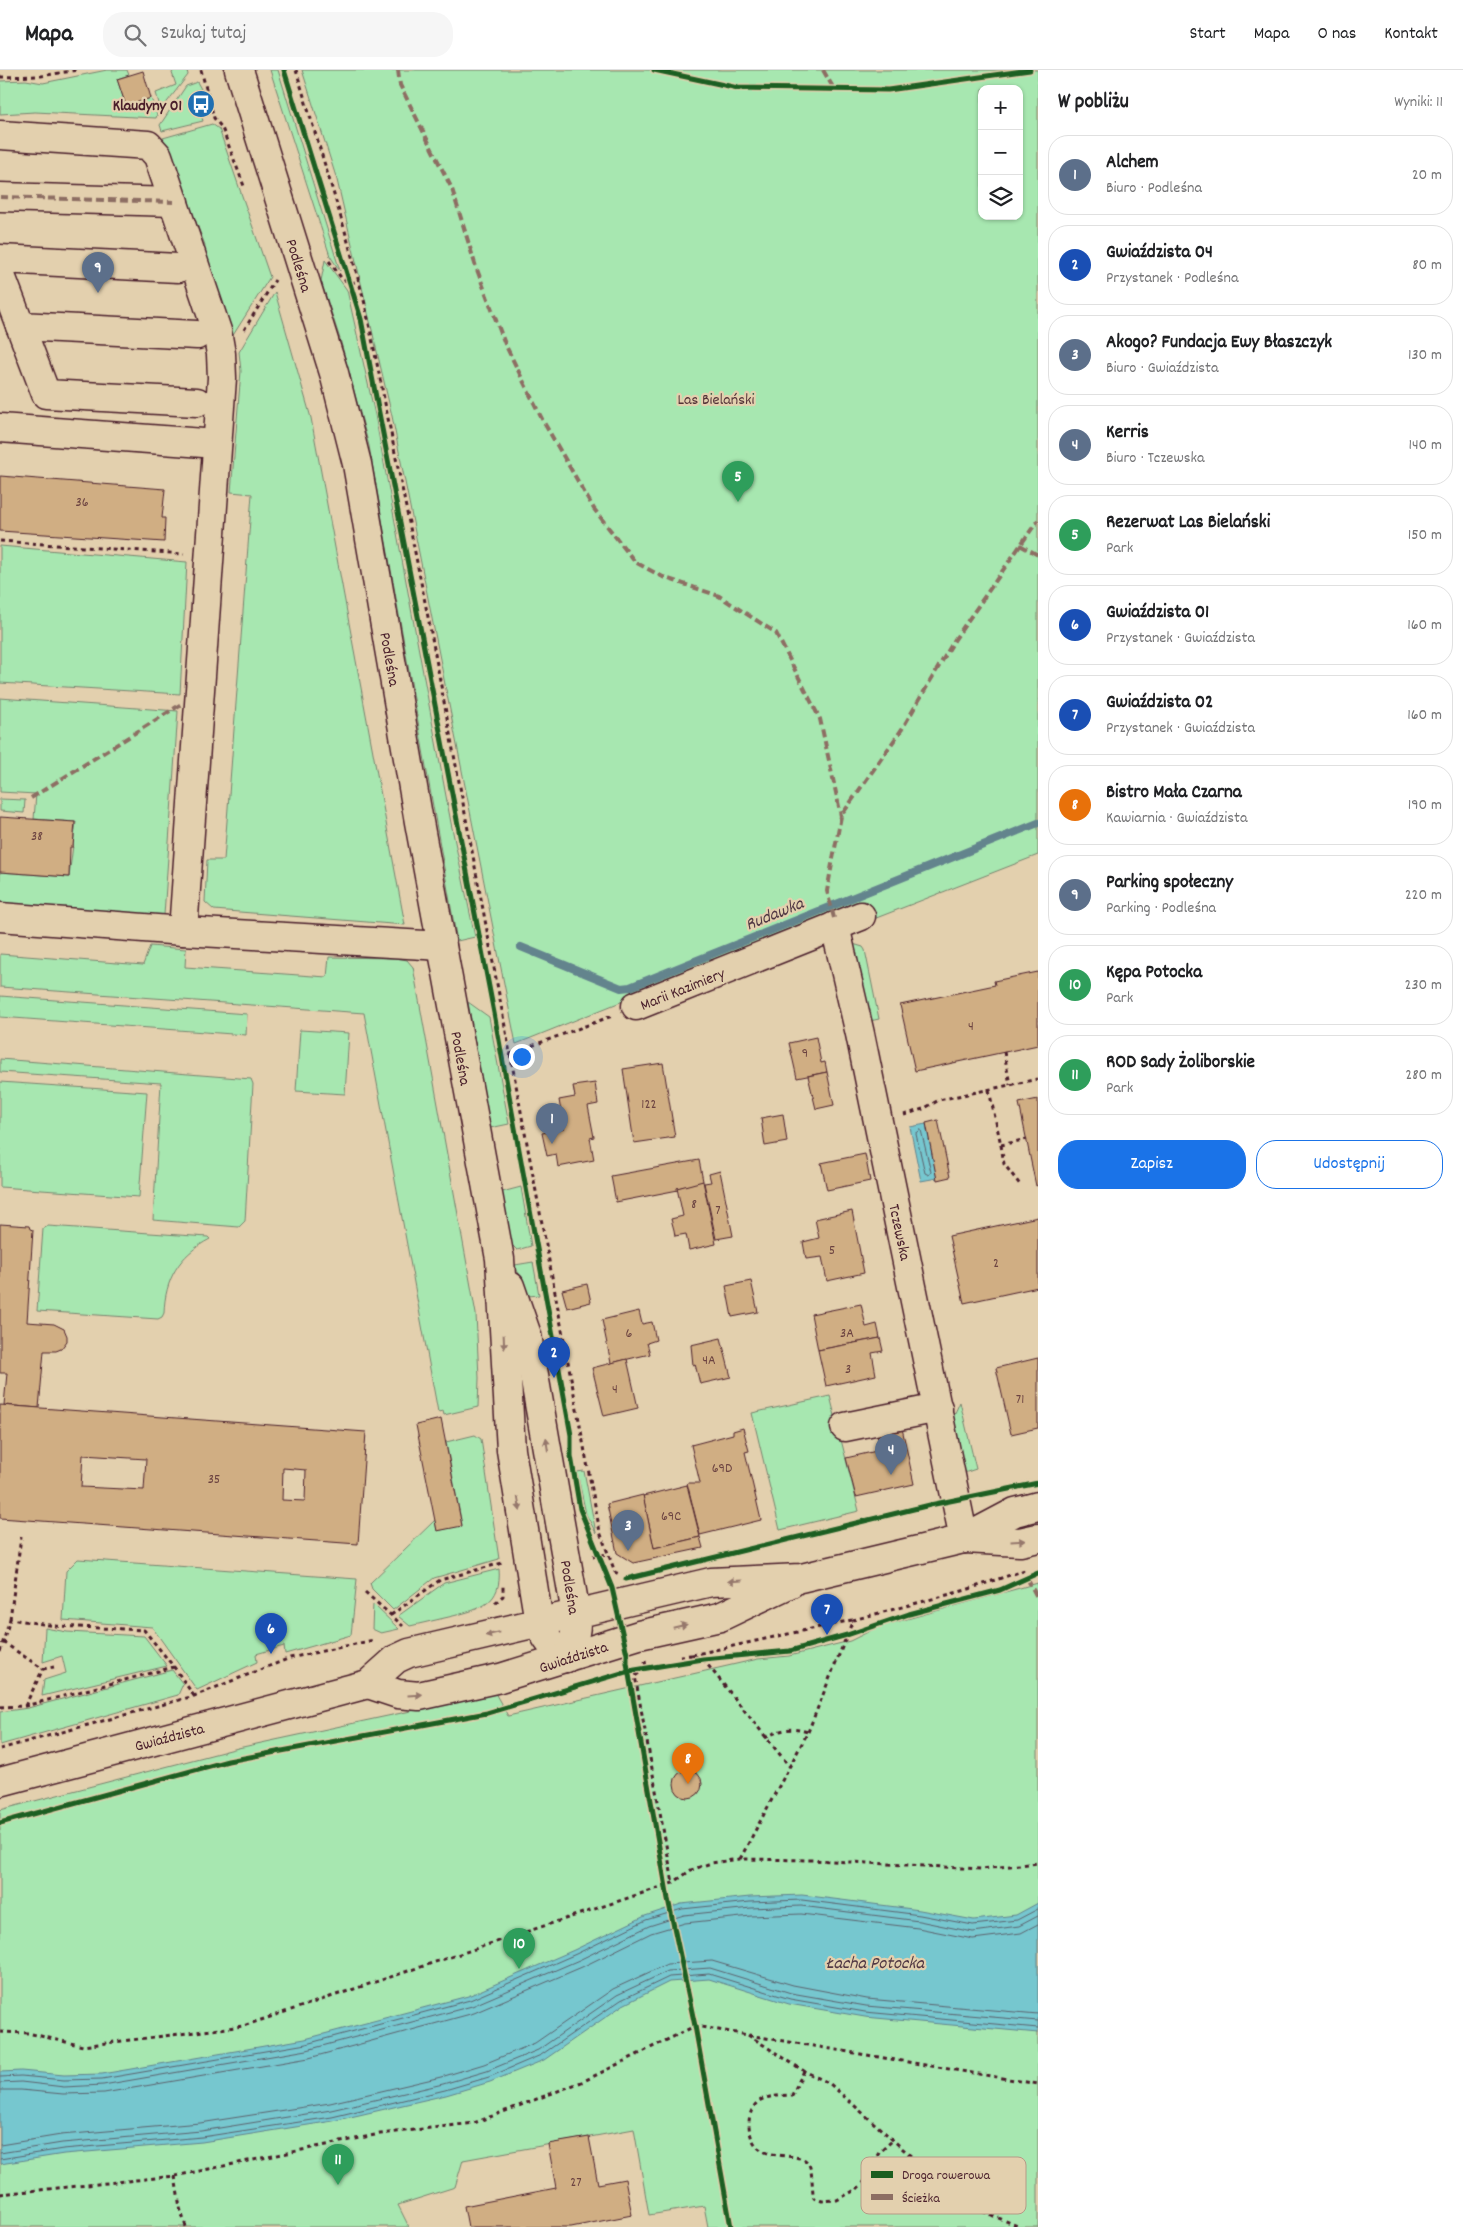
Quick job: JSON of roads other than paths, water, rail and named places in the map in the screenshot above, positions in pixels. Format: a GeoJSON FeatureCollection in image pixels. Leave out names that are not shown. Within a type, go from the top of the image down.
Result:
{"type":"FeatureCollection","features":[{"type":"Feature","properties":{"kind":"street","name":"Podleśna"},"geometry":{"type":"LineString","coordinates":[[239,70],[326,344],[350,432],[500,1259],[511,1450],[539,1622],[544,1636],[553,1648],[566,1658],[573,1645],[577,1630],[576,1614],[527,1335],[500,1259]]}},
{"type":"Feature","properties":{"kind":"street"},"geometry":{"type":"LineString","coordinates":[[0,135],[148,145],[157,153],[216,331],[221,354],[222,378],[183,932]]}},
{"type":"Feature","properties":{"kind":"street"},"geometry":{"type":"LineString","coordinates":[[0,196],[174,202]]}},
{"type":"Feature","properties":{"kind":"street"},"geometry":{"type":"LineString","coordinates":[[0,259],[178,268]]}},
{"type":"Feature","properties":{"kind":"street"},"geometry":{"type":"LineString","coordinates":[[0,273],[46,394],[197,402]]}},
{"type":"Feature","properties":{"kind":"street"},"geometry":{"type":"LineString","coordinates":[[20,326],[197,336]]}},
{"type":"Feature","properties":{"kind":"street"},"geometry":{"type":"LineString","coordinates":[[0,428],[218,444]]}},
{"type":"Feature","properties":{"kind":"street","name":"Marii Kazimiery"},"geometry":{"type":"LineString","coordinates":[[636,1006],[861,916]]}},
{"type":"Feature","properties":{"kind":"street"},"geometry":{"type":"LineString","coordinates":[[0,918],[183,932],[442,946]]}},
{"type":"Feature","properties":{"kind":"street","name":"Tczewska"},"geometry":{"type":"LineString","coordinates":[[835,926],[860,1034],[964,1539]]}},
{"type":"Feature","properties":{"kind":"street"},"geometry":{"type":"LineString","coordinates":[[845,1427],[938,1408]]}},
{"type":"Feature","properties":{"kind":"street","name":"Gwiaździsta"},"geometry":{"type":"LineString","coordinates":[[0,1782],[368,1684],[396,1659],[409,1653],[711,1582],[801,1578],[964,1539],[1015,1512],[1038,1506]]}},
{"type":"Feature","properties":{"kind":"street","name":"Gwiaździsta"},"geometry":{"type":"LineString","coordinates":[[964,1539],[1020,1542],[1038,1538]]}},
{"type":"Feature","properties":{"kind":"street","name":"Gwiaździsta"},"geometry":{"type":"LineString","coordinates":[[368,1684],[398,1694],[419,1696],[500,1678],[639,1635],[720,1617],[801,1578]]}},
{"type":"Feature","properties":{"kind":"water"},"geometry":{"type":"Polygon","coordinates":[[[926,1124],[937,1178],[921,1181],[910,1127],[926,1124]]]}},
{"type":"Feature","properties":{"kind":"water","name":"Łacha Potocka"},"geometry":{"type":"Polygon","coordinates":[[[802,1895],[920,1910],[974,1920],[1016,1915],[1038,1903],[1038,2033],[865,2017],[789,2004],[709,1979],[669,1982],[623,2005],[544,2060],[490,2082],[446,2095],[333,2121],[202,2142],[64,2154],[0,2164],[0,2072],[21,2071],[64,2075],[102,2074],[305,2039],[468,1996],[574,1950],[645,1916],[681,1904],[750,1897],[802,1895]]]}},
{"type":"Feature","properties":{"kind":"waterway","name":"Rudawka"},"geometry":{"type":"LineString","coordinates":[[521,947],[621,988],[630,987],[1038,823]]}},
{"type":"Feature","properties":{"kind":"place","name":"Klaudyny 01"},"geometry":{"type":"Point","coordinates":[201,104]}},
{"type":"Feature","properties":{"kind":"place","name":"Parking społeczny"},"geometry":{"type":"Point","coordinates":[98,293]}},
{"type":"Feature","properties":{"kind":"place","name":"Rezerwat Las Bielański"},"geometry":{"type":"Point","coordinates":[738,502]}},
{"type":"Feature","properties":{"kind":"place","name":"Alchem"},"geometry":{"type":"Point","coordinates":[552,1144]}},
{"type":"Feature","properties":{"kind":"place","name":"Gwiaździsta 04"},"geometry":{"type":"Point","coordinates":[554,1378]}},
{"type":"Feature","properties":{"kind":"place","name":"Kerris"},"geometry":{"type":"Point","coordinates":[891,1475]}},
{"type":"Feature","properties":{"kind":"place","name":"Akogo? Fundacja Ewy Błaszczyk"},"geometry":{"type":"Point","coordinates":[628,1551]}},
{"type":"Feature","properties":{"kind":"place","name":"Gwiaździsta 02"},"geometry":{"type":"Point","coordinates":[827,1635]}},
{"type":"Feature","properties":{"kind":"place","name":"Gwiaździsta 01"},"geometry":{"type":"Point","coordinates":[271,1654]}},
{"type":"Feature","properties":{"kind":"place","name":"Bistro Mała Czarna"},"geometry":{"type":"Point","coordinates":[688,1784]}},
{"type":"Feature","properties":{"kind":"place","name":"Kępa Potocka"},"geometry":{"type":"Point","coordinates":[519,1969]}},
{"type":"Feature","properties":{"kind":"place","name":"ROD Sady Żoliborskie"},"geometry":{"type":"Point","coordinates":[338,2185]}},
{"type":"Feature","properties":{"kind":"park label","name":"Las Bielański"},"geometry":{"type":"Point","coordinates":[716,398]}}]}
